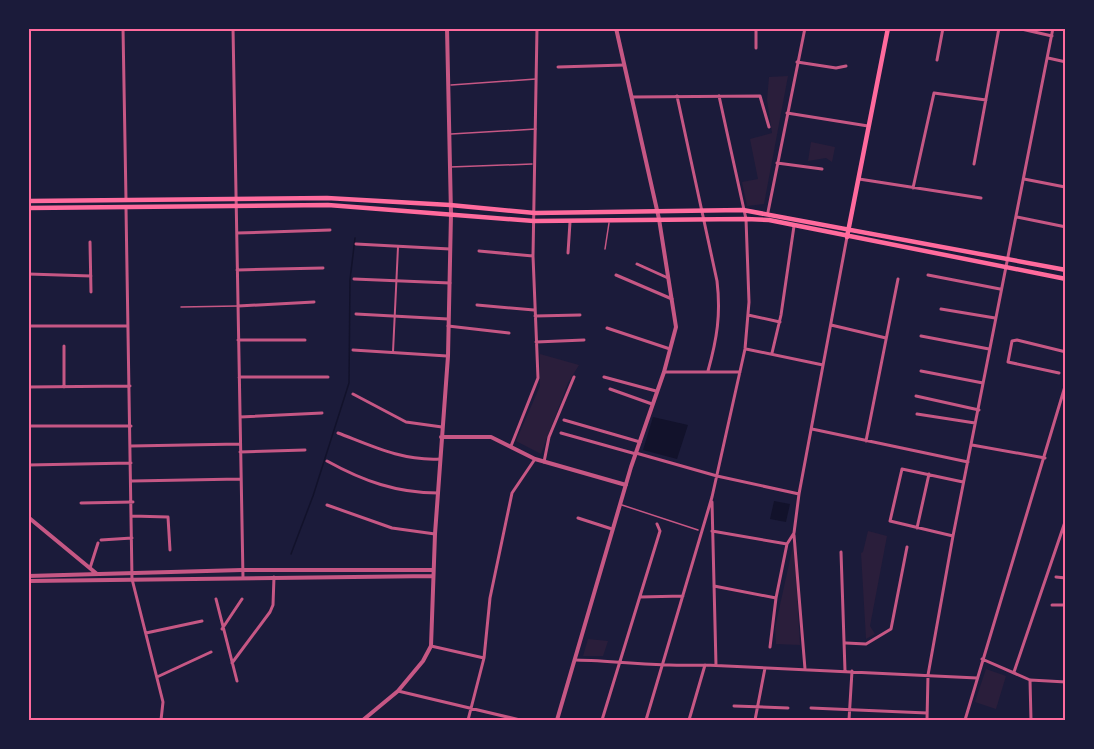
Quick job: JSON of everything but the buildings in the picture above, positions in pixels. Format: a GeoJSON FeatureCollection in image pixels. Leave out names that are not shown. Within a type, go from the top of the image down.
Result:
{"type":"FeatureCollection","features":[{"type":"Feature","properties":{"kind":"main road"},"geometry":{"type":"LineString","coordinates":[[847,237],[888,28]]}},
{"type":"Feature","properties":{"kind":"main road"},"geometry":{"type":"LineString","coordinates":[[28,201],[236,197],[327,198],[450,205],[535,213],[744,210],[768,212],[1065,270]]}},
{"type":"Feature","properties":{"kind":"main road"},"geometry":{"type":"LineString","coordinates":[[28,208],[328,205],[534,221],[746,219],[794,226],[1065,279]]}},
{"type":"Feature","properties":{"kind":"street"},"geometry":{"type":"LineString","coordinates":[[123,28],[126,200]]}},
{"type":"Feature","properties":{"kind":"street"},"geometry":{"type":"LineString","coordinates":[[232,28],[243,578]]}},
{"type":"Feature","properties":{"kind":"street"},"geometry":{"type":"LineString","coordinates":[[363,720],[398,691],[423,661],[431,646],[435,534],[448,356],[451,249],[447,28]]}},
{"type":"Feature","properties":{"kind":"street"},"geometry":{"type":"LineString","coordinates":[[512,446],[537,386],[533,256],[537,28]]}},
{"type":"Feature","properties":{"kind":"street"},"geometry":{"type":"LineString","coordinates":[[557,720],[626,485],[664,372],[676,327],[674,300],[659,219],[616,28]]}},
{"type":"Feature","properties":{"kind":"street"},"geometry":{"type":"LineString","coordinates":[[756,28],[756,48]]}},
{"type":"Feature","properties":{"kind":"street"},"geometry":{"type":"LineString","coordinates":[[768,212],[805,28]]}},
{"type":"Feature","properties":{"kind":"street"},"geometry":{"type":"LineString","coordinates":[[937,60],[943,28]]}},
{"type":"Feature","properties":{"kind":"street"},"geometry":{"type":"LineString","coordinates":[[974,164],[999,28]]}},
{"type":"Feature","properties":{"kind":"street"},"geometry":{"type":"LineString","coordinates":[[1017,28],[1052,36]]}},
{"type":"Feature","properties":{"kind":"street"},"geometry":{"type":"LineString","coordinates":[[927,720],[928,675],[953,536],[979,410],[994,318],[1017,217],[1053,28]]}},
{"type":"Feature","properties":{"kind":"street"},"geometry":{"type":"LineString","coordinates":[[1048,58],[1065,62]]}},
{"type":"Feature","properties":{"kind":"street"},"geometry":{"type":"LineString","coordinates":[[797,62],[836,68],[846,66]]}},
{"type":"Feature","properties":{"kind":"street"},"geometry":{"type":"LineString","coordinates":[[558,67],[624,65]]}},
{"type":"Feature","properties":{"kind":"street"},"geometry":{"type":"LineString","coordinates":[[913,188],[934,92],[986,100]]}},
{"type":"Feature","properties":{"kind":"street"},"geometry":{"type":"LineString","coordinates":[[677,96],[717,281],[720,308],[718,336],[708,370]]}},
{"type":"Feature","properties":{"kind":"street"},"geometry":{"type":"LineString","coordinates":[[646,720],[717,476],[745,349],[748,315],[746,219],[720,96]]}},
{"type":"Feature","properties":{"kind":"street"},"geometry":{"type":"LineString","coordinates":[[632,97],[760,96],[769,127]]}},
{"type":"Feature","properties":{"kind":"street"},"geometry":{"type":"LineString","coordinates":[[787,113],[869,126]]}},
{"type":"Feature","properties":{"kind":"street"},"geometry":{"type":"LineString","coordinates":[[777,163],[822,169]]}},
{"type":"Feature","properties":{"kind":"street"},"geometry":{"type":"LineString","coordinates":[[1024,178],[1065,187]]}},
{"type":"Feature","properties":{"kind":"street"},"geometry":{"type":"LineString","coordinates":[[859,179],[981,198]]}},
{"type":"Feature","properties":{"kind":"street"},"geometry":{"type":"LineString","coordinates":[[126,208],[133,502],[132,576],[163,702],[161,720]]}},
{"type":"Feature","properties":{"kind":"street"},"geometry":{"type":"LineString","coordinates":[[1017,217],[1065,227]]}},
{"type":"Feature","properties":{"kind":"street"},"geometry":{"type":"LineString","coordinates":[[568,253],[570,221]]}},
{"type":"Feature","properties":{"kind":"street"},"geometry":{"type":"LineString","coordinates":[[772,354],[780,322],[794,226]]}},
{"type":"Feature","properties":{"kind":"street"},"geometry":{"type":"LineString","coordinates":[[237,233],[330,230]]}},
{"type":"Feature","properties":{"kind":"street"},"geometry":{"type":"LineString","coordinates":[[805,669],[794,533],[798,494],[847,237]]}},
{"type":"Feature","properties":{"kind":"street"},"geometry":{"type":"LineString","coordinates":[[90,242],[91,292]]}},
{"type":"Feature","properties":{"kind":"street"},"geometry":{"type":"LineString","coordinates":[[356,244],[451,249]]}},
{"type":"Feature","properties":{"kind":"street"},"geometry":{"type":"LineString","coordinates":[[393,352],[398,246]]}},
{"type":"Feature","properties":{"kind":"street"},"geometry":{"type":"LineString","coordinates":[[479,251],[533,256]]}},
{"type":"Feature","properties":{"kind":"street"},"geometry":{"type":"LineString","coordinates":[[637,264],[669,279]]}},
{"type":"Feature","properties":{"kind":"street"},"geometry":{"type":"LineString","coordinates":[[237,270],[323,268]]}},
{"type":"Feature","properties":{"kind":"street"},"geometry":{"type":"LineString","coordinates":[[28,274],[91,276]]}},
{"type":"Feature","properties":{"kind":"street"},"geometry":{"type":"LineString","coordinates":[[928,274],[1000,289]]}},
{"type":"Feature","properties":{"kind":"street"},"geometry":{"type":"LineString","coordinates":[[616,275],[674,300]]}},
{"type":"Feature","properties":{"kind":"street"},"geometry":{"type":"LineString","coordinates":[[354,279],[450,283]]}},
{"type":"Feature","properties":{"kind":"street"},"geometry":{"type":"LineString","coordinates":[[866,441],[898,279]]}},
{"type":"Feature","properties":{"kind":"street"},"geometry":{"type":"LineString","coordinates":[[238,306],[314,303]]}},
{"type":"Feature","properties":{"kind":"street"},"geometry":{"type":"LineString","coordinates":[[477,305],[534,310]]}},
{"type":"Feature","properties":{"kind":"street"},"geometry":{"type":"LineString","coordinates":[[941,309],[994,318]]}},
{"type":"Feature","properties":{"kind":"street"},"geometry":{"type":"LineString","coordinates":[[356,314],[448,319]]}},
{"type":"Feature","properties":{"kind":"street"},"geometry":{"type":"LineString","coordinates":[[535,316],[580,315]]}},
{"type":"Feature","properties":{"kind":"street"},"geometry":{"type":"LineString","coordinates":[[748,315],[780,322]]}},
{"type":"Feature","properties":{"kind":"street"},"geometry":{"type":"LineString","coordinates":[[831,325],[886,338]]}},
{"type":"Feature","properties":{"kind":"street"},"geometry":{"type":"LineString","coordinates":[[28,326],[128,326]]}},
{"type":"Feature","properties":{"kind":"street"},"geometry":{"type":"LineString","coordinates":[[448,326],[509,333]]}},
{"type":"Feature","properties":{"kind":"street"},"geometry":{"type":"LineString","coordinates":[[607,328],[670,349]]}},
{"type":"Feature","properties":{"kind":"street"},"geometry":{"type":"LineString","coordinates":[[921,336],[989,349]]}},
{"type":"Feature","properties":{"kind":"street"},"geometry":{"type":"LineString","coordinates":[[238,340],[305,340]]}},
{"type":"Feature","properties":{"kind":"street"},"geometry":{"type":"LineString","coordinates":[[536,342],[584,340]]}},
{"type":"Feature","properties":{"kind":"street"},"geometry":{"type":"LineString","coordinates":[[1059,373],[1008,362],[1012,342],[1017,340],[1065,352]]}},
{"type":"Feature","properties":{"kind":"street"},"geometry":{"type":"LineString","coordinates":[[64,346],[64,387]]}},
{"type":"Feature","properties":{"kind":"street"},"geometry":{"type":"LineString","coordinates":[[745,349],[823,365]]}},
{"type":"Feature","properties":{"kind":"street"},"geometry":{"type":"LineString","coordinates":[[353,350],[448,356]]}},
{"type":"Feature","properties":{"kind":"street"},"geometry":{"type":"LineString","coordinates":[[664,372],[708,370],[740,372]]}},
{"type":"Feature","properties":{"kind":"street"},"geometry":{"type":"LineString","coordinates":[[921,371],[983,383]]}},
{"type":"Feature","properties":{"kind":"street"},"geometry":{"type":"LineString","coordinates":[[239,377],[328,377]]}},
{"type":"Feature","properties":{"kind":"street"},"geometry":{"type":"LineString","coordinates":[[544,462],[549,437],[574,377]]}},
{"type":"Feature","properties":{"kind":"street"},"geometry":{"type":"LineString","coordinates":[[604,377],[656,391]]}},
{"type":"Feature","properties":{"kind":"street"},"geometry":{"type":"LineString","coordinates":[[965,720],[1045,458],[1065,383]]}},
{"type":"Feature","properties":{"kind":"street"},"geometry":{"type":"LineString","coordinates":[[28,387],[130,386]]}},
{"type":"Feature","properties":{"kind":"street"},"geometry":{"type":"LineString","coordinates":[[610,389],[652,404]]}},
{"type":"Feature","properties":{"kind":"street"},"geometry":{"type":"LineString","coordinates":[[353,394],[406,422],[443,427]]}},
{"type":"Feature","properties":{"kind":"street"},"geometry":{"type":"LineString","coordinates":[[916,396],[979,410]]}},
{"type":"Feature","properties":{"kind":"street"},"geometry":{"type":"LineString","coordinates":[[240,417],[321,413]]}},
{"type":"Feature","properties":{"kind":"street"},"geometry":{"type":"LineString","coordinates":[[917,414],[975,423]]}},
{"type":"Feature","properties":{"kind":"street"},"geometry":{"type":"LineString","coordinates":[[564,420],[640,442]]}},
{"type":"Feature","properties":{"kind":"street"},"geometry":{"type":"LineString","coordinates":[[28,426],[131,426]]}},
{"type":"Feature","properties":{"kind":"street"},"geometry":{"type":"LineString","coordinates":[[812,429],[968,462]]}},
{"type":"Feature","properties":{"kind":"street"},"geometry":{"type":"LineString","coordinates":[[338,433],[398,456],[419,460],[440,459]]}},
{"type":"Feature","properties":{"kind":"street"},"geometry":{"type":"LineString","coordinates":[[561,433],[717,476],[798,494]]}},
{"type":"Feature","properties":{"kind":"street"},"geometry":{"type":"LineString","coordinates":[[441,436],[491,437],[535,459],[626,485]]}},
{"type":"Feature","properties":{"kind":"street"},"geometry":{"type":"LineString","coordinates":[[131,446],[240,444]]}},
{"type":"Feature","properties":{"kind":"street"},"geometry":{"type":"LineString","coordinates":[[972,445],[1045,458]]}},
{"type":"Feature","properties":{"kind":"street"},"geometry":{"type":"LineString","coordinates":[[240,452],[305,450]]}},
{"type":"Feature","properties":{"kind":"street"},"geometry":{"type":"LineString","coordinates":[[468,720],[473,708],[484,658],[490,598],[510,502],[515,487],[535,459]]}},
{"type":"Feature","properties":{"kind":"street"},"geometry":{"type":"LineString","coordinates":[[327,461],[358,478],[408,493],[438,494]]}},
{"type":"Feature","properties":{"kind":"street"},"geometry":{"type":"LineString","coordinates":[[28,465],[131,464]]}},
{"type":"Feature","properties":{"kind":"street"},"geometry":{"type":"LineString","coordinates":[[953,536],[890,521],[902,469],[964,482]]}},
{"type":"Feature","properties":{"kind":"street"},"geometry":{"type":"LineString","coordinates":[[917,528],[929,474]]}},
{"type":"Feature","properties":{"kind":"street"},"geometry":{"type":"LineString","coordinates":[[132,481],[240,479]]}},
{"type":"Feature","properties":{"kind":"street"},"geometry":{"type":"LineString","coordinates":[[711,497],[716,665]]}},
{"type":"Feature","properties":{"kind":"street"},"geometry":{"type":"LineString","coordinates":[[81,503],[133,502]]}},
{"type":"Feature","properties":{"kind":"street"},"geometry":{"type":"LineString","coordinates":[[327,505],[392,528],[435,534]]}},
{"type":"Feature","properties":{"kind":"street"},"geometry":{"type":"LineString","coordinates":[[132,516],[168,517],[170,550]]}},
{"type":"Feature","properties":{"kind":"street"},"geometry":{"type":"LineString","coordinates":[[29,518],[90,568],[97,577]]}},
{"type":"Feature","properties":{"kind":"street"},"geometry":{"type":"LineString","coordinates":[[578,518],[614,529]]}},
{"type":"Feature","properties":{"kind":"street"},"geometry":{"type":"LineString","coordinates":[[1014,672],[1065,519]]}},
{"type":"Feature","properties":{"kind":"street"},"geometry":{"type":"LineString","coordinates":[[602,720],[660,531],[657,524]]}},
{"type":"Feature","properties":{"kind":"street"},"geometry":{"type":"LineString","coordinates":[[712,531],[787,544]]}},
{"type":"Feature","properties":{"kind":"street"},"geometry":{"type":"LineString","coordinates":[[770,647],[776,598],[787,544],[794,533]]}},
{"type":"Feature","properties":{"kind":"street"},"geometry":{"type":"LineString","coordinates":[[90,568],[100,542],[132,538]]}},
{"type":"Feature","properties":{"kind":"street"},"geometry":{"type":"LineString","coordinates":[[846,643],[866,644],[891,629],[907,547]]}},
{"type":"Feature","properties":{"kind":"street"},"geometry":{"type":"LineString","coordinates":[[841,552],[846,643],[845,671]]}},
{"type":"Feature","properties":{"kind":"street"},"geometry":{"type":"LineString","coordinates":[[28,581],[242,570],[433,573]]}},
{"type":"Feature","properties":{"kind":"street"},"geometry":{"type":"LineString","coordinates":[[132,576],[243,578],[433,573]]}},
{"type":"Feature","properties":{"kind":"street"},"geometry":{"type":"LineString","coordinates":[[28,576],[97,577]]}},
{"type":"Feature","properties":{"kind":"street"},"geometry":{"type":"LineString","coordinates":[[232,663],[270,612],[273,605],[274,577]]}},
{"type":"Feature","properties":{"kind":"street"},"geometry":{"type":"LineString","coordinates":[[1056,578],[1065,578]]}},
{"type":"Feature","properties":{"kind":"street"},"geometry":{"type":"LineString","coordinates":[[714,586],[776,598]]}},
{"type":"Feature","properties":{"kind":"street"},"geometry":{"type":"LineString","coordinates":[[640,597],[683,596]]}},
{"type":"Feature","properties":{"kind":"street"},"geometry":{"type":"LineString","coordinates":[[216,599],[237,681]]}},
{"type":"Feature","properties":{"kind":"street"},"geometry":{"type":"LineString","coordinates":[[222,629],[242,599]]}},
{"type":"Feature","properties":{"kind":"street"},"geometry":{"type":"LineString","coordinates":[[1052,605],[1065,605]]}},
{"type":"Feature","properties":{"kind":"street"},"geometry":{"type":"LineString","coordinates":[[146,633],[202,621]]}},
{"type":"Feature","properties":{"kind":"street"},"geometry":{"type":"LineString","coordinates":[[431,646],[484,658]]}},
{"type":"Feature","properties":{"kind":"street"},"geometry":{"type":"LineString","coordinates":[[157,677],[211,652]]}},
{"type":"Feature","properties":{"kind":"street"},"geometry":{"type":"LineString","coordinates":[[982,659],[1030,680],[1065,681]]}},
{"type":"Feature","properties":{"kind":"street"},"geometry":{"type":"LineString","coordinates":[[576,660],[619,661],[662,667],[716,665],[977,678]]}},
{"type":"Feature","properties":{"kind":"street"},"geometry":{"type":"LineString","coordinates":[[689,720],[705,665]]}},
{"type":"Feature","properties":{"kind":"street"},"geometry":{"type":"LineString","coordinates":[[755,720],[765,668]]}},
{"type":"Feature","properties":{"kind":"street"},"geometry":{"type":"LineString","coordinates":[[849,720],[852,671]]}},
{"type":"Feature","properties":{"kind":"street"},"geometry":{"type":"LineString","coordinates":[[1030,680],[1031,720]]}},
{"type":"Feature","properties":{"kind":"street"},"geometry":{"type":"LineString","coordinates":[[398,691],[520,720]]}},
{"type":"Feature","properties":{"kind":"street"},"geometry":{"type":"LineString","coordinates":[[734,706],[789,708]]}},
{"type":"Feature","properties":{"kind":"street"},"geometry":{"type":"LineString","coordinates":[[811,708],[927,713]]}},
{"type":"Feature","properties":{"kind":"lane"},"geometry":{"type":"LineString","coordinates":[[447,86],[537,79]]}},
{"type":"Feature","properties":{"kind":"lane"},"geometry":{"type":"LineString","coordinates":[[449,134],[537,129]]}},
{"type":"Feature","properties":{"kind":"lane"},"geometry":{"type":"LineString","coordinates":[[449,167],[536,163]]}},
{"type":"Feature","properties":{"kind":"lane"},"geometry":{"type":"LineString","coordinates":[[605,249],[610,219]]}},
{"type":"Feature","properties":{"kind":"lane"},"geometry":{"type":"LineString","coordinates":[[181,307],[238,306]]}},
{"type":"Feature","properties":{"kind":"lane"},"geometry":{"type":"LineString","coordinates":[[622,505],[698,530]]}},
{"type":"Feature","properties":{"kind":"shaded area"},"geometry":{"type":"Polygon","coordinates":[[[788,76],[764,204],[747,206],[742,182],[758,179],[750,139],[772,133],[767,100],[769,77],[788,76]]]}},
{"type":"Feature","properties":{"kind":"shaded area"},"geometry":{"type":"Polygon","coordinates":[[[811,142],[835,147],[832,162],[826,158],[808,161],[811,142]]]}},
{"type":"Feature","properties":{"kind":"shaded area"},"geometry":{"type":"Polygon","coordinates":[[[540,354],[579,365],[568,383],[541,454],[516,441],[540,386],[540,354]]]}},
{"type":"Feature","properties":{"kind":"shaded area"},"geometry":{"type":"Polygon","coordinates":[[[653,417],[688,425],[677,459],[643,450],[653,417]]]}},
{"type":"Feature","properties":{"kind":"shaded area"},"geometry":{"type":"Polygon","coordinates":[[[774,501],[790,504],[786,522],[770,519],[774,501]]]}},
{"type":"Feature","properties":{"kind":"shaded area"},"geometry":{"type":"Polygon","coordinates":[[[868,531],[887,536],[870,626],[875,634],[866,639],[861,553],[868,531]]]}},
{"type":"Feature","properties":{"kind":"shaded area"},"geometry":{"type":"Polygon","coordinates":[[[794,541],[800,645],[776,644],[775,628],[794,541]]]}},
{"type":"Feature","properties":{"kind":"shaded area"},"geometry":{"type":"Polygon","coordinates":[[[588,639],[608,641],[603,656],[583,656],[588,639]]]}},
{"type":"Feature","properties":{"kind":"shaded area"},"geometry":{"type":"Polygon","coordinates":[[[986,669],[1006,676],[996,709],[975,702],[986,669]]]}},
{"type":"Feature","properties":{"kind":"waterway"},"geometry":{"type":"LineString","coordinates":[[291,554],[313,496],[349,383],[350,280],[355,238]]}}]}
